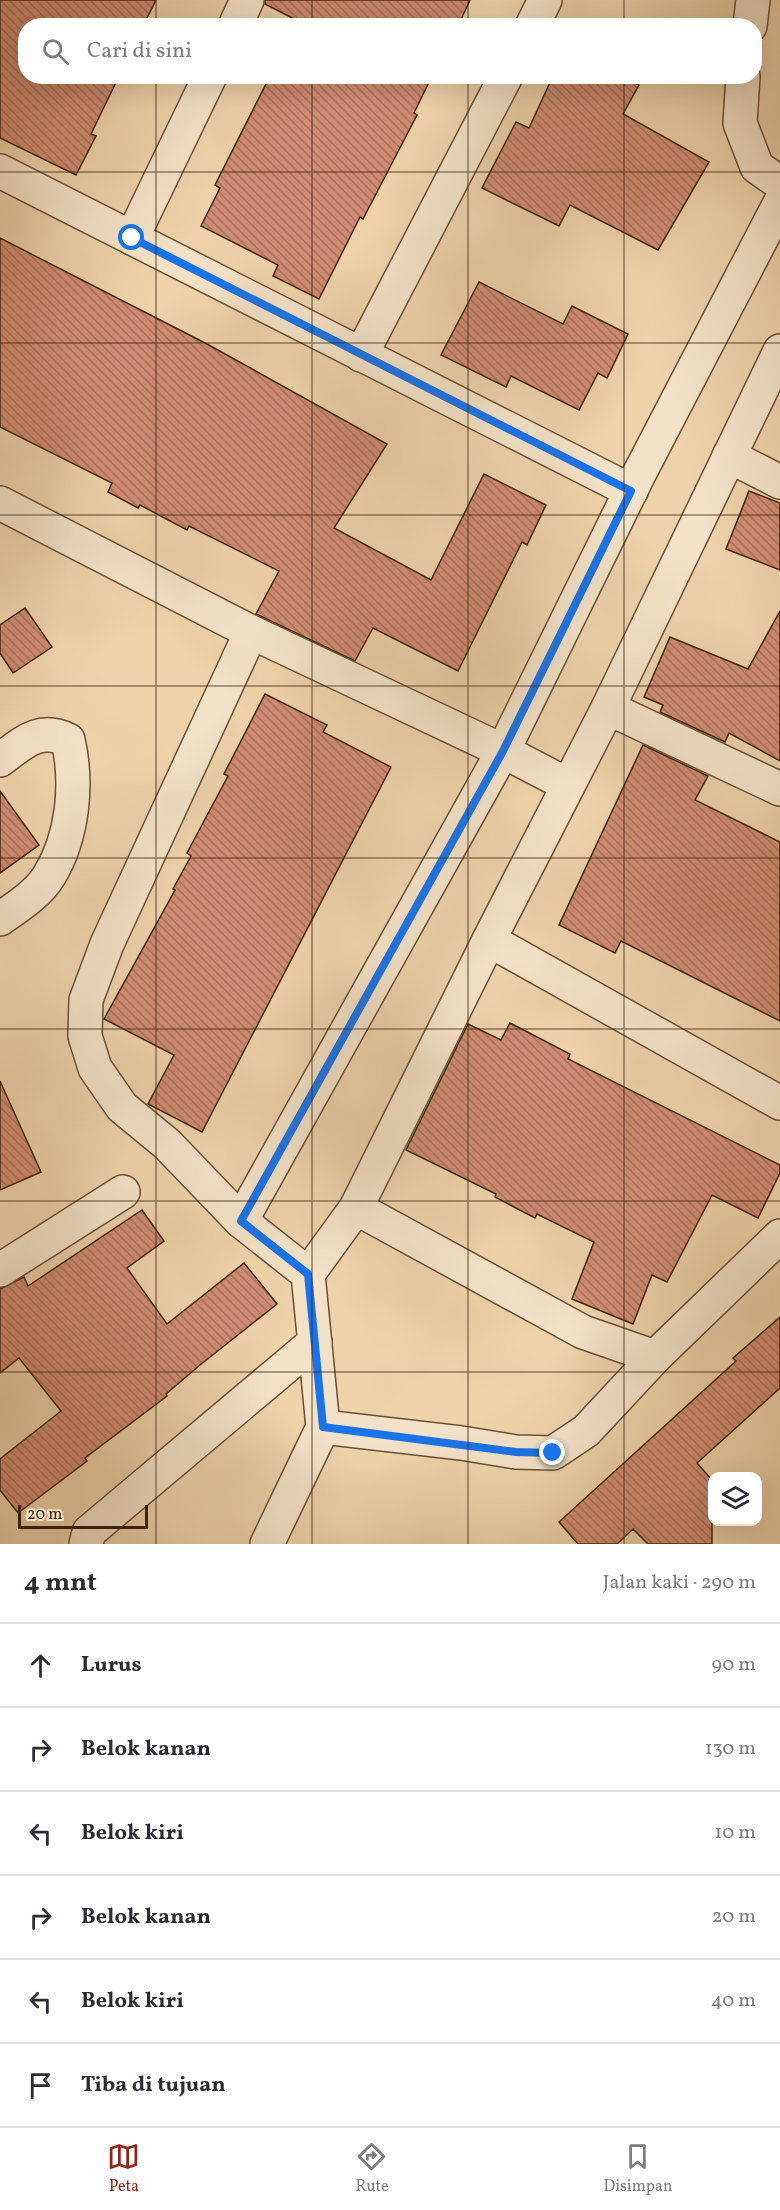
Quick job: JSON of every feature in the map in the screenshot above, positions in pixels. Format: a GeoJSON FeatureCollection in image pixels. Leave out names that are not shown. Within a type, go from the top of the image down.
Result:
{"type":"FeatureCollection","features":[{"type":"Feature","properties":{"kind":"street"},"geometry":{"type":"LineString","coordinates":[[239,18],[247,0]]}},
{"type":"Feature","properties":{"kind":"street"},"geometry":{"type":"LineString","coordinates":[[536,18],[545,0]]}},
{"type":"Feature","properties":{"kind":"street"},"geometry":{"type":"LineString","coordinates":[[751,18],[753,0]]}},
{"type":"Feature","properties":{"kind":"street"},"geometry":{"type":"LineString","coordinates":[[132,238],[206,84]]}},
{"type":"Feature","properties":{"kind":"street"},"geometry":{"type":"LineString","coordinates":[[362,355],[502,84]]}},
{"type":"Feature","properties":{"kind":"street"},"geometry":{"type":"LineString","coordinates":[[742,84],[740,123],[757,167],[780,183]]}},
{"type":"Feature","properties":{"kind":"street"},"geometry":{"type":"LineString","coordinates":[[0,171],[631,491]]}},
{"type":"Feature","properties":{"kind":"street"},"geometry":{"type":"LineString","coordinates":[[241,1221],[503,751],[631,491],[780,203]]}},
{"type":"Feature","properties":{"kind":"street"},"geometry":{"type":"LineString","coordinates":[[267,1544],[323,1427],[308,1274],[356,1208],[489,940],[608,708],[780,351]]}},
{"type":"Feature","properties":{"kind":"street"},"geometry":{"type":"LineString","coordinates":[[729,456],[780,482]]}},
{"type":"Feature","properties":{"kind":"street"},"geometry":{"type":"LineString","coordinates":[[0,503],[251,632],[503,751],[568,785]]}},
{"type":"Feature","properties":{"kind":"street"},"geometry":{"type":"LineString","coordinates":[[251,632],[107,945],[86,1000],[85,1036],[94,1068],[122,1107],[167,1144],[241,1221],[308,1274]]}},
{"type":"Feature","properties":{"kind":"street"},"geometry":{"type":"LineString","coordinates":[[608,708],[780,789]]}},
{"type":"Feature","properties":{"kind":"street"},"geometry":{"type":"LineString","coordinates":[[0,760],[41,734],[54,733],[68,740],[73,762],[73,800],[61,850],[49,877],[27,900],[0,919]]}},
{"type":"Feature","properties":{"kind":"street"},"geometry":{"type":"LineString","coordinates":[[489,940],[780,1103]]}},
{"type":"Feature","properties":{"kind":"street"},"geometry":{"type":"LineString","coordinates":[[0,1270],[123,1192]]}},
{"type":"Feature","properties":{"kind":"street"},"geometry":{"type":"LineString","coordinates":[[356,1208],[583,1332],[655,1357]]}},
{"type":"Feature","properties":{"kind":"street"},"geometry":{"type":"LineString","coordinates":[[323,1427],[516,1452],[553,1453],[585,1431],[655,1357],[780,1236]]}},
{"type":"Feature","properties":{"kind":"street"},"geometry":{"type":"LineString","coordinates":[[86,1544],[89,1532],[315,1342]]}},
{"type":"Feature","properties":{"kind":"building"},"geometry":{"type":"Polygon","coordinates":[[[0,0],[156,0],[147,18],[18,18],[18,84],[115,84],[91,134],[96,136],[76,175],[0,138],[0,0]]]}},
{"type":"Feature","properties":{"kind":"building"},"geometry":{"type":"Polygon","coordinates":[[[265,0],[470,0],[462,18],[292,18],[265,4],[265,0]]]}},
{"type":"Feature","properties":{"kind":"building"},"geometry":{"type":"Polygon","coordinates":[[[266,84],[428,84],[414,113],[417,115],[363,219],[360,217],[319,299],[273,276],[278,265],[201,226],[220,188],[215,185],[266,84]]]}},
{"type":"Feature","properties":{"kind":"building"},"geometry":{"type":"Polygon","coordinates":[[[549,84],[637,84],[639,85],[623,114],[709,162],[658,250],[570,205],[559,226],[482,188],[516,122],[529,128],[549,84]]]}},
{"type":"Feature","properties":{"kind":"building"},"geometry":{"type":"Polygon","coordinates":[[[0,238],[207,344],[387,444],[334,528],[431,580],[484,474],[546,505],[527,545],[522,542],[458,671],[373,628],[355,661],[256,614],[279,571],[189,526],[187,530],[140,505],[138,508],[108,492],[112,483],[0,427],[0,238]]]}},
{"type":"Feature","properties":{"kind":"building"},"geometry":{"type":"Polygon","coordinates":[[[479,282],[563,324],[572,306],[628,334],[607,378],[598,373],[579,410],[511,376],[506,387],[441,355],[479,282]]]}},
{"type":"Feature","properties":{"kind":"building"},"geometry":{"type":"Polygon","coordinates":[[[749,491],[780,503],[780,570],[726,549],[749,491]]]}},
{"type":"Feature","properties":{"kind":"building"},"geometry":{"type":"Polygon","coordinates":[[[25,608],[52,647],[13,673],[0,653],[0,625],[25,608]]]}},
{"type":"Feature","properties":{"kind":"building"},"geometry":{"type":"Polygon","coordinates":[[[780,611],[780,761],[729,733],[725,742],[660,712],[663,705],[644,697],[670,637],[748,669],[780,611]]]}},
{"type":"Feature","properties":{"kind":"building"},"geometry":{"type":"Polygon","coordinates":[[[265,694],[327,725],[323,732],[391,767],[202,1132],[148,1104],[174,1055],[104,1019],[175,890],[173,889],[191,856],[187,853],[228,776],[224,774],[265,694]]]}},
{"type":"Feature","properties":{"kind":"building"},"geometry":{"type":"Polygon","coordinates":[[[643,745],[708,776],[695,800],[780,842],[780,1021],[621,941],[615,953],[559,925],[643,745]]]}},
{"type":"Feature","properties":{"kind":"building"},"geometry":{"type":"Polygon","coordinates":[[[0,791],[39,845],[0,873],[0,791]]]}},
{"type":"Feature","properties":{"kind":"building"},"geometry":{"type":"Polygon","coordinates":[[[510,1023],[570,1054],[568,1059],[780,1165],[780,1173],[758,1218],[712,1195],[667,1282],[652,1275],[633,1324],[572,1299],[594,1242],[537,1214],[535,1218],[495,1197],[496,1194],[406,1150],[468,1024],[501,1040],[510,1023]]]}},
{"type":"Feature","properties":{"kind":"building"},"geometry":{"type":"Polygon","coordinates":[[[0,1081],[41,1172],[0,1190],[0,1081]]]}},
{"type":"Feature","properties":{"kind":"building"},"geometry":{"type":"Polygon","coordinates":[[[142,1210],[164,1241],[127,1268],[167,1324],[244,1263],[277,1304],[200,1365],[166,1394],[167,1396],[85,1458],[87,1461],[18,1513],[0,1490],[0,1459],[61,1411],[19,1358],[0,1373],[0,1289],[24,1277],[28,1286],[142,1210]]]}},
{"type":"Feature","properties":{"kind":"building"},"geometry":{"type":"Polygon","coordinates":[[[780,1317],[780,1388],[697,1463],[708,1475],[708,1526],[712,1526],[712,1544],[648,1544],[633,1529],[617,1544],[578,1544],[559,1522],[736,1361],[733,1358],[780,1317]]]}},
{"type":"Feature","properties":{"kind":"route"},"geometry":{"type":"LineString","coordinates":[[132,238],[631,491],[503,751],[241,1221],[308,1274],[323,1427],[461,1443],[516,1452],[553,1453]]}}]}
